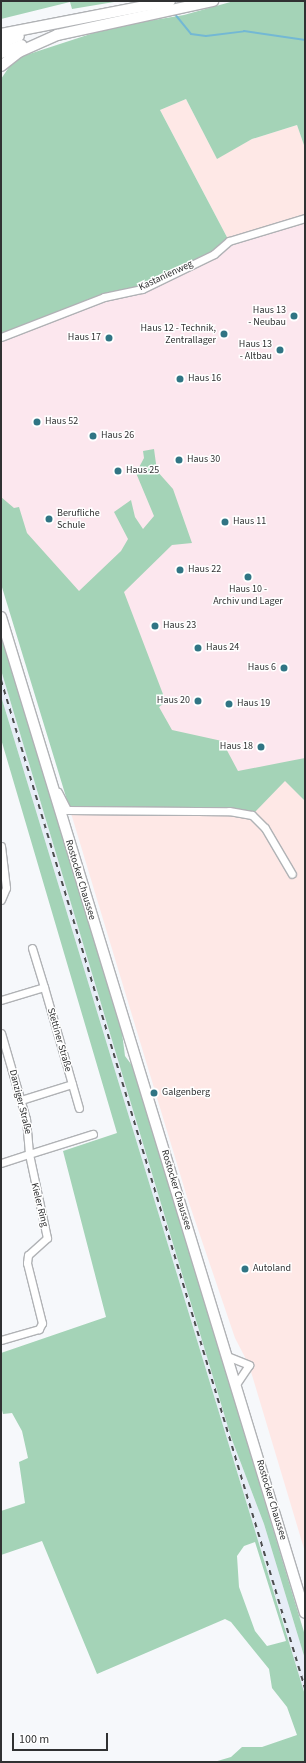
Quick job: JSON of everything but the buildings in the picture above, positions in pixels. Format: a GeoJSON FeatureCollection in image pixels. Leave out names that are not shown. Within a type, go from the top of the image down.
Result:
{"type":"FeatureCollection","features":[{"type":"Feature","properties":{"kind":"main road"},"geometry":{"type":"LineString","coordinates":[[1,53],[57,35],[160,8],[170,1]]}},
{"type":"Feature","properties":{"kind":"main road"},"geometry":{"type":"LineString","coordinates":[[5,33],[53,24],[160,8],[180,8],[213,1]]}},
{"type":"Feature","properties":{"kind":"main road"},"geometry":{"type":"LineString","coordinates":[[1,43],[53,24]]}},
{"type":"Feature","properties":{"kind":"main road"},"geometry":{"type":"LineString","coordinates":[[1,66],[19,52],[57,35]]}},
{"type":"Feature","properties":{"kind":"main road","name":"Rostocker Chaussee"},"geometry":{"type":"LineString","coordinates":[[1,617],[305,1613]]}},
{"type":"Feature","properties":{"kind":"street","name":"Kastanienweg"},"geometry":{"type":"LineString","coordinates":[[1,337],[104,297],[142,289],[214,254],[229,241],[305,218]]}},
{"type":"Feature","properties":{"kind":"street","name":"Rostocker Chaussee"},"geometry":{"type":"LineString","coordinates":[[46,766],[67,810],[228,811],[252,815],[266,828],[292,874]]}},
{"type":"Feature","properties":{"kind":"street"},"geometry":{"type":"LineString","coordinates":[[1,846],[6,888],[1,900]]}},
{"type":"Feature","properties":{"kind":"street","name":"Stettiner Straße"},"geometry":{"type":"LineString","coordinates":[[21,1100],[72,1084],[32,948]]}},
{"type":"Feature","properties":{"kind":"street"},"geometry":{"type":"LineString","coordinates":[[1,1000],[44,987]]}},
{"type":"Feature","properties":{"kind":"street","name":"Danziger Straße"},"geometry":{"type":"LineString","coordinates":[[1,1033],[21,1100],[29,1154]]}},
{"type":"Feature","properties":{"kind":"street"},"geometry":{"type":"LineString","coordinates":[[1,1062],[9,1060]]}},
{"type":"Feature","properties":{"kind":"street"},"geometry":{"type":"LineString","coordinates":[[72,1084],[79,1108]]}},
{"type":"Feature","properties":{"kind":"street"},"geometry":{"type":"LineString","coordinates":[[1,1163],[93,1134]]}},
{"type":"Feature","properties":{"kind":"street","name":"Kieler Ring"},"geometry":{"type":"LineString","coordinates":[[1,1340],[39,1329],[42,1323],[26,1263],[28,1255],[47,1238],[29,1154]]}},
{"type":"Feature","properties":{"kind":"street"},"geometry":{"type":"LineString","coordinates":[[227,1356],[249,1365],[236,1384]]}},
{"type":"Feature","properties":{"kind":"shaded area"},"geometry":{"type":"Polygon","coordinates":[[[186,99],[217,158],[252,139],[297,125],[305,148],[305,218],[229,241],[160,110],[186,99]]]}},
{"type":"Feature","properties":{"kind":"shaded area"},"geometry":{"type":"Polygon","coordinates":[[[305,218],[305,801],[285,781],[252,815],[1,584],[1,337],[229,241],[305,218]]]}},
{"type":"Feature","properties":{"kind":"shaded area"},"geometry":{"type":"Polygon","coordinates":[[[1,670],[231,1437],[264,1524],[305,1659],[305,1695],[1,696],[1,670]]]}},
{"type":"Feature","properties":{"kind":"shaded area"},"geometry":{"type":"Polygon","coordinates":[[[285,780],[305,801],[305,1552],[249,1365],[235,1338],[187,1197],[70,810],[285,780]]]}},
{"type":"Feature","properties":{"kind":"green space"},"geometry":{"type":"Polygon","coordinates":[[[1,1],[120,1],[72,9],[70,2],[1,19],[1,1]]]}},
{"type":"Feature","properties":{"kind":"green space"},"geometry":{"type":"Polygon","coordinates":[[[234,1],[305,1],[305,148],[297,125],[252,139],[217,159],[186,99],[160,110],[229,241],[224,247],[142,289],[104,297],[1,337],[1,79],[9,67],[23,56],[112,27],[184,15],[234,1]]]}},
{"type":"Feature","properties":{"kind":"green space"},"geometry":{"type":"Polygon","coordinates":[[[154,449],[157,471],[173,489],[192,543],[172,545],[124,592],[166,702],[159,707],[172,730],[222,741],[238,771],[305,758],[305,801],[285,781],[252,815],[70,810],[1,584],[1,497],[14,508],[19,507],[27,533],[79,591],[121,551],[128,539],[114,512],[131,500],[135,517],[143,529],[154,516],[136,473],[144,458],[143,451],[154,449]]]}},
{"type":"Feature","properties":{"kind":"green space"},"geometry":{"type":"Polygon","coordinates":[[[1,625],[121,1025],[125,1056],[134,1068],[304,1632],[305,1659],[264,1524],[231,1437],[1,670],[1,625]]]}},
{"type":"Feature","properties":{"kind":"green space"},"geometry":{"type":"Polygon","coordinates":[[[1,696],[305,1695],[305,1762],[214,1762],[231,1757],[242,1747],[262,1747],[297,1735],[287,1707],[272,1688],[269,1669],[231,1622],[225,1619],[97,1674],[42,1541],[1,1555],[1,1511],[25,1503],[19,1462],[28,1458],[22,1431],[12,1413],[3,1414],[1,1406],[1,1353],[106,1317],[63,1151],[117,1133],[1,739],[1,696]],[[255,1542],[244,1546],[237,1556],[239,1587],[255,1631],[267,1646],[286,1641],[255,1542]]]}},
{"type":"Feature","properties":{"kind":"waterway"},"geometry":{"type":"LineString","coordinates":[[174,13],[191,34],[206,36],[244,31],[305,40]]}},
{"type":"Feature","properties":{"kind":"railway"},"geometry":{"type":"LineString","coordinates":[[1,680],[305,1688]]}},
{"type":"Feature","properties":{"kind":"place","name":"Haus 13 - Neubau"},"geometry":{"type":"Point","coordinates":[294,316]}},
{"type":"Feature","properties":{"kind":"place","name":"Haus 12 - Technik, Zentrallager"},"geometry":{"type":"Point","coordinates":[224,334]}},
{"type":"Feature","properties":{"kind":"place","name":"Haus 17"},"geometry":{"type":"Point","coordinates":[109,338]}},
{"type":"Feature","properties":{"kind":"place","name":"Haus 13 - Altbau"},"geometry":{"type":"Point","coordinates":[280,350]}},
{"type":"Feature","properties":{"kind":"place","name":"Haus 16"},"geometry":{"type":"Point","coordinates":[180,379]}},
{"type":"Feature","properties":{"kind":"place","name":"Haus 52"},"geometry":{"type":"Point","coordinates":[37,422]}},
{"type":"Feature","properties":{"kind":"place","name":"Haus 26"},"geometry":{"type":"Point","coordinates":[93,436]}},
{"type":"Feature","properties":{"kind":"place","name":"Haus 30"},"geometry":{"type":"Point","coordinates":[179,460]}},
{"type":"Feature","properties":{"kind":"place","name":"Haus 25"},"geometry":{"type":"Point","coordinates":[118,471]}},
{"type":"Feature","properties":{"kind":"place","name":"Berufliche Schule"},"geometry":{"type":"Point","coordinates":[49,519]}},
{"type":"Feature","properties":{"kind":"place","name":"Haus 11"},"geometry":{"type":"Point","coordinates":[225,522]}},
{"type":"Feature","properties":{"kind":"place","name":"Haus 22"},"geometry":{"type":"Point","coordinates":[180,570]}},
{"type":"Feature","properties":{"kind":"place","name":"Haus 10 - Archiv und Lager"},"geometry":{"type":"Point","coordinates":[248,577]}},
{"type":"Feature","properties":{"kind":"place","name":"Haus 23"},"geometry":{"type":"Point","coordinates":[155,626]}},
{"type":"Feature","properties":{"kind":"place","name":"Haus 24"},"geometry":{"type":"Point","coordinates":[198,648]}},
{"type":"Feature","properties":{"kind":"place","name":"Haus 6"},"geometry":{"type":"Point","coordinates":[284,668]}},
{"type":"Feature","properties":{"kind":"place","name":"Haus 20"},"geometry":{"type":"Point","coordinates":[198,701]}},
{"type":"Feature","properties":{"kind":"place","name":"Haus 19"},"geometry":{"type":"Point","coordinates":[229,704]}},
{"type":"Feature","properties":{"kind":"place","name":"Haus 18"},"geometry":{"type":"Point","coordinates":[261,747]}},
{"type":"Feature","properties":{"kind":"place","name":"Galgenberg"},"geometry":{"type":"Point","coordinates":[154,1093]}},
{"type":"Feature","properties":{"kind":"place","name":"Autoland"},"geometry":{"type":"Point","coordinates":[245,1269]}}]}
